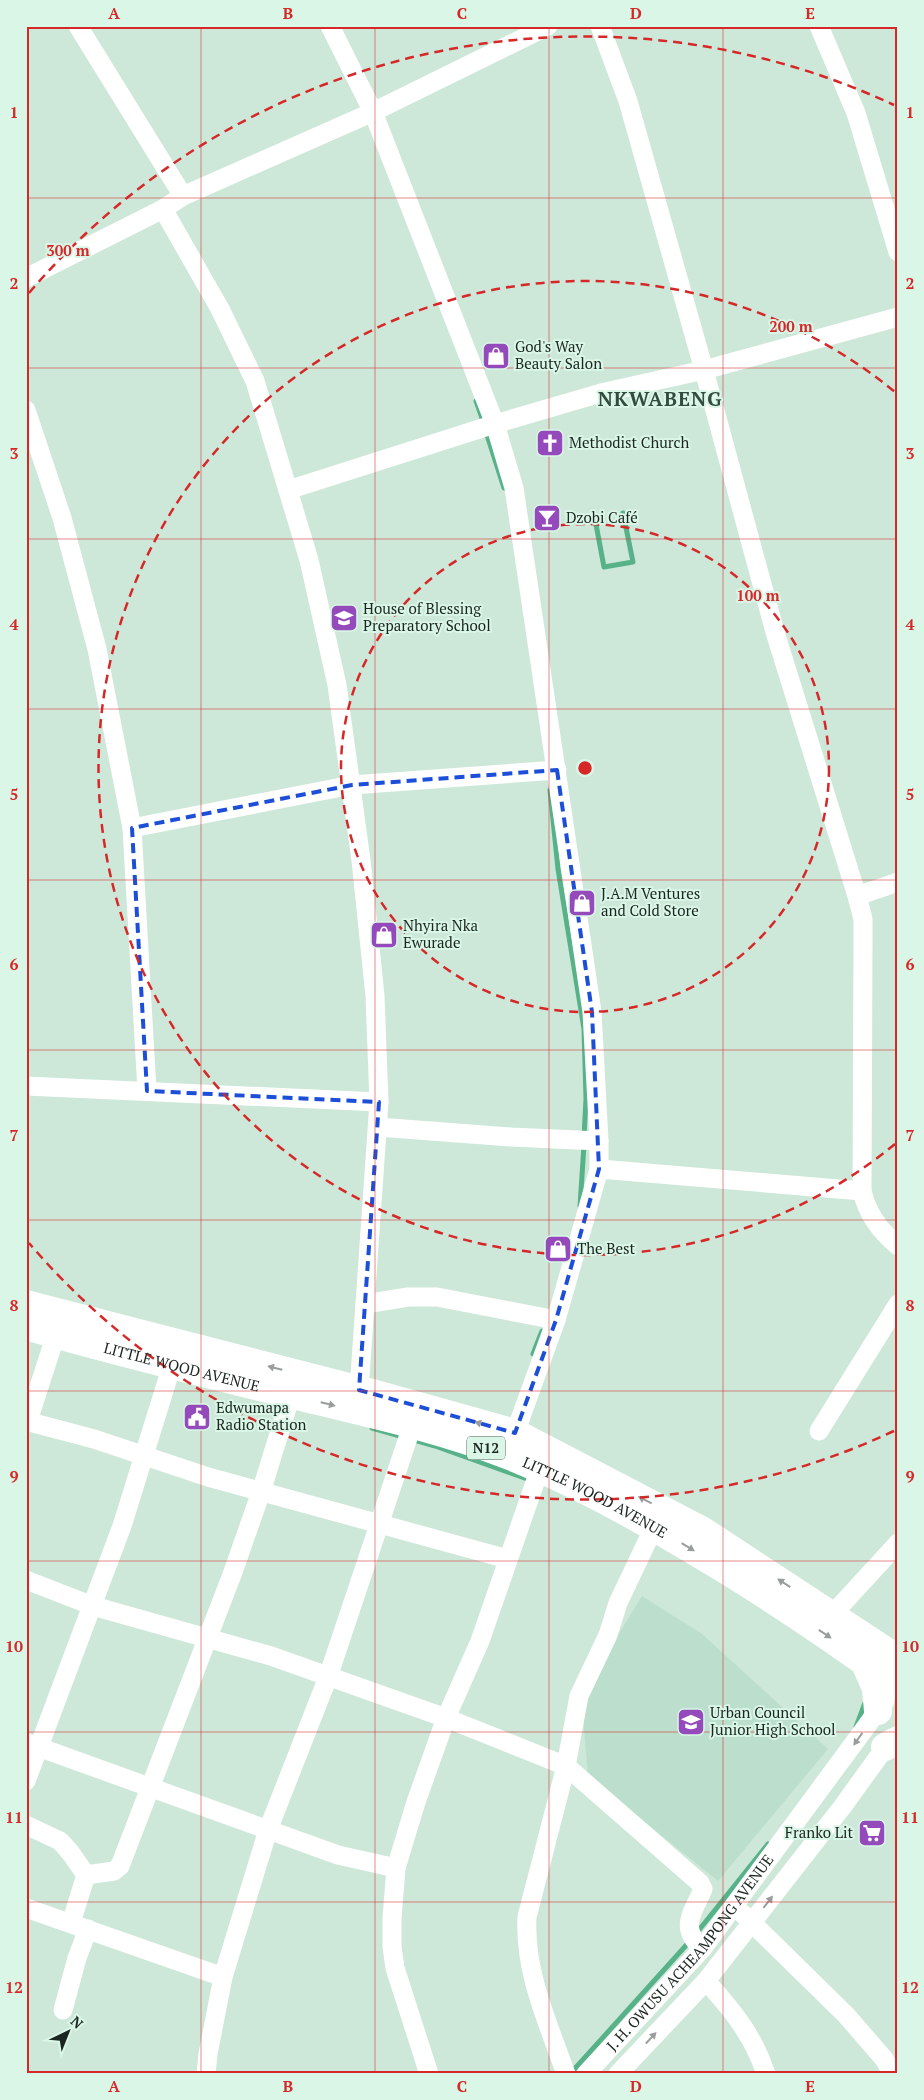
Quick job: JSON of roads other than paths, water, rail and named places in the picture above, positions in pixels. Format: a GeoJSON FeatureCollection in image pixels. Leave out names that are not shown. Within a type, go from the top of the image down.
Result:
{"type":"FeatureCollection","features":[{"type":"Feature","properties":{"kind":"highway","name":"LITTLE WOOD AVENUE"},"geometry":{"type":"LineString","coordinates":[[26,1304],[359,1390],[516,1433],[704,1530],[832,1615],[865,1649],[898,1678]]}},
{"type":"Feature","properties":{"kind":"highway","name":"LITTLE WOOD AVENUE"},"geometry":{"type":"LineString","coordinates":[[26,1326],[412,1426],[504,1454],[540,1468],[600,1496],[865,1649]]}},
{"type":"Feature","properties":{"kind":"highway"},"geometry":{"type":"LineString","coordinates":[[878,1712],[876,1688],[865,1649],[898,1646]]}},
{"type":"Feature","properties":{"kind":"street"},"geometry":{"type":"LineString","coordinates":[[78,26],[183,196]]}},
{"type":"Feature","properties":{"kind":"street"},"geometry":{"type":"LineString","coordinates":[[330,26],[373,112],[495,424],[514,488],[592,1012],[599,1169],[556,1320],[516,1433]]}},
{"type":"Feature","properties":{"kind":"street"},"geometry":{"type":"LineString","coordinates":[[26,278],[163,209],[183,196],[373,112],[548,26]]}},
{"type":"Feature","properties":{"kind":"street"},"geometry":{"type":"LineString","coordinates":[[600,26],[628,101],[775,632],[863,919],[862,1191],[864,1202],[882,1233],[898,1246]]}},
{"type":"Feature","properties":{"kind":"street"},"geometry":{"type":"LineString","coordinates":[[819,26],[856,113],[898,252]]}},
{"type":"Feature","properties":{"kind":"street"},"geometry":{"type":"LineString","coordinates":[[163,209],[220,308],[255,381],[309,560],[337,685],[362,860],[375,996],[379,1102],[359,1390]]}},
{"type":"Feature","properties":{"kind":"street"},"geometry":{"type":"LineString","coordinates":[[288,490],[495,424],[600,393],[704,370],[898,317]]}},
{"type":"Feature","properties":{"kind":"street"},"geometry":{"type":"LineString","coordinates":[[26,410],[62,518],[97,649],[132,828],[147,1092]]}},
{"type":"Feature","properties":{"kind":"street"},"geometry":{"type":"LineString","coordinates":[[132,828],[352,785],[557,770]]}},
{"type":"Feature","properties":{"kind":"street"},"geometry":{"type":"LineString","coordinates":[[857,896],[898,882]]}},
{"type":"Feature","properties":{"kind":"street"},"geometry":{"type":"LineString","coordinates":[[26,1086],[379,1102]]}},
{"type":"Feature","properties":{"kind":"street"},"geometry":{"type":"LineString","coordinates":[[378,1127],[512,1137],[599,1141]]}},
{"type":"Feature","properties":{"kind":"street"},"geometry":{"type":"LineString","coordinates":[[599,1169],[862,1191]]}},
{"type":"Feature","properties":{"kind":"street"},"geometry":{"type":"LineString","coordinates":[[365,1304],[408,1297],[437,1298],[556,1320]]}},
{"type":"Feature","properties":{"kind":"street"},"geometry":{"type":"LineString","coordinates":[[819,1431],[898,1304]]}},
{"type":"Feature","properties":{"kind":"street"},"geometry":{"type":"LineString","coordinates":[[56,1334],[27,1421],[144,1455],[208,1477],[508,1559]]}},
{"type":"Feature","properties":{"kind":"street"},"geometry":{"type":"LineString","coordinates":[[26,1781],[32,1745],[93,1606],[122,1526],[172,1365]]}},
{"type":"Feature","properties":{"kind":"street"},"geometry":{"type":"LineString","coordinates":[[86,1875],[114,1871],[120,1866],[233,1572],[261,1492],[291,1395]]}},
{"type":"Feature","properties":{"kind":"street"},"geometry":{"type":"LineString","coordinates":[[206,2074],[223,1977],[268,1830],[328,1677],[412,1426]]}},
{"type":"Feature","properties":{"kind":"street"},"geometry":{"type":"LineString","coordinates":[[428,2074],[394,1961],[392,1918],[396,1868],[416,1802],[446,1718],[480,1641],[540,1468]]}},
{"type":"Feature","properties":{"kind":"street"},"geometry":{"type":"LineString","coordinates":[[566,2074],[538,1998],[528,1958],[526,1938],[527,1917],[566,1766],[579,1696],[608,1635],[618,1603],[654,1527]]}},
{"type":"Feature","properties":{"kind":"street"},"geometry":{"type":"LineString","coordinates":[[832,1615],[898,1543]]}},
{"type":"Feature","properties":{"kind":"street"},"geometry":{"type":"LineString","coordinates":[[26,1580],[93,1606],[271,1656],[446,1718],[566,1766],[700,1883],[703,1889],[688,1926],[692,1939],[702,1949]]}},
{"type":"Feature","properties":{"kind":"street","name":"J. H. OWUSU ACHEAMPONG AVENUE"},"geometry":{"type":"LineString","coordinates":[[586,2074],[702,1949],[878,1712],[898,1678]]}},
{"type":"Feature","properties":{"kind":"street","name":"J. H. OWUSU ACHEAMPONG AVENUE"},"geometry":{"type":"LineString","coordinates":[[618,2074],[706,1981],[894,1740]]}},
{"type":"Feature","properties":{"kind":"street"},"geometry":{"type":"LineString","coordinates":[[32,1745],[338,1855],[396,1868]]}},
{"type":"Feature","properties":{"kind":"street"},"geometry":{"type":"LineString","coordinates":[[26,1824],[60,1841],[86,1875],[77,1958],[62,2010]]}},
{"type":"Feature","properties":{"kind":"street"},"geometry":{"type":"LineString","coordinates":[[735,1907],[846,2015],[892,2065]]}},
{"type":"Feature","properties":{"kind":"street"},"geometry":{"type":"LineString","coordinates":[[26,1908],[223,1977]]}},
{"type":"Feature","properties":{"kind":"street"},"geometry":{"type":"LineString","coordinates":[[706,1981],[736,2014],[747,2031],[760,2056],[766,2074]]}},
{"type":"Feature","properties":{"kind":"waterway"},"geometry":{"type":"LineString","coordinates":[[476,401],[484,424]]}},
{"type":"Feature","properties":{"kind":"waterway"},"geometry":{"type":"LineString","coordinates":[[486,432],[504,488]]}},
{"type":"Feature","properties":{"kind":"waterway"},"geometry":{"type":"LineString","coordinates":[[595,519],[604,567],[633,562],[623,513]]}},
{"type":"Feature","properties":{"kind":"waterway"},"geometry":{"type":"LineString","coordinates":[[550,790],[558,869],[584,1029],[586,1099],[584,1137]]}},
{"type":"Feature","properties":{"kind":"waterway"},"geometry":{"type":"LineString","coordinates":[[580,1206],[584,1145]]}},
{"type":"Feature","properties":{"kind":"waterway"},"geometry":{"type":"LineString","coordinates":[[533,1354],[542,1331]]}},
{"type":"Feature","properties":{"kind":"waterway"},"geometry":{"type":"LineString","coordinates":[[372,1428],[435,1446],[533,1481]]}},
{"type":"Feature","properties":{"kind":"waterway"},"geometry":{"type":"LineString","coordinates":[[856,1727],[865,1703]]}},
{"type":"Feature","properties":{"kind":"waterway"},"geometry":{"type":"LineString","coordinates":[[695,1935],[768,1844]]}},
{"type":"Feature","properties":{"kind":"waterway"},"geometry":{"type":"LineString","coordinates":[[570,2074],[690,1941]]}},
{"type":"Feature","properties":{"kind":"place","name":"God's Way Beauty Salon"},"geometry":{"type":"Point","coordinates":[496,356]}},
{"type":"Feature","properties":{"kind":"place","name":"Methodist Church"},"geometry":{"type":"Point","coordinates":[550,443]}},
{"type":"Feature","properties":{"kind":"place","name":"Dzobi Café"},"geometry":{"type":"Point","coordinates":[547,518]}},
{"type":"Feature","properties":{"kind":"place","name":"House of Blessing Preparatory School"},"geometry":{"type":"Point","coordinates":[344,618]}},
{"type":"Feature","properties":{"kind":"place","name":"J.A.M Ventures and Cold Store"},"geometry":{"type":"Point","coordinates":[582,903]}},
{"type":"Feature","properties":{"kind":"place","name":"Nhyira Nka Ewurade"},"geometry":{"type":"Point","coordinates":[384,935]}},
{"type":"Feature","properties":{"kind":"place","name":"The Best"},"geometry":{"type":"Point","coordinates":[558,1249]}},
{"type":"Feature","properties":{"kind":"place","name":"Edwumapa Radio Station"},"geometry":{"type":"Point","coordinates":[197,1417]}},
{"type":"Feature","properties":{"kind":"place","name":"Urban Council Junior High School"},"geometry":{"type":"Point","coordinates":[691,1722]}},
{"type":"Feature","properties":{"kind":"place","name":"Franko Lit"},"geometry":{"type":"Point","coordinates":[872,1833]}},
{"type":"Feature","properties":{"kind":"district","name":"NKWABENG"},"geometry":{"type":"Point","coordinates":[660,399]}}]}
